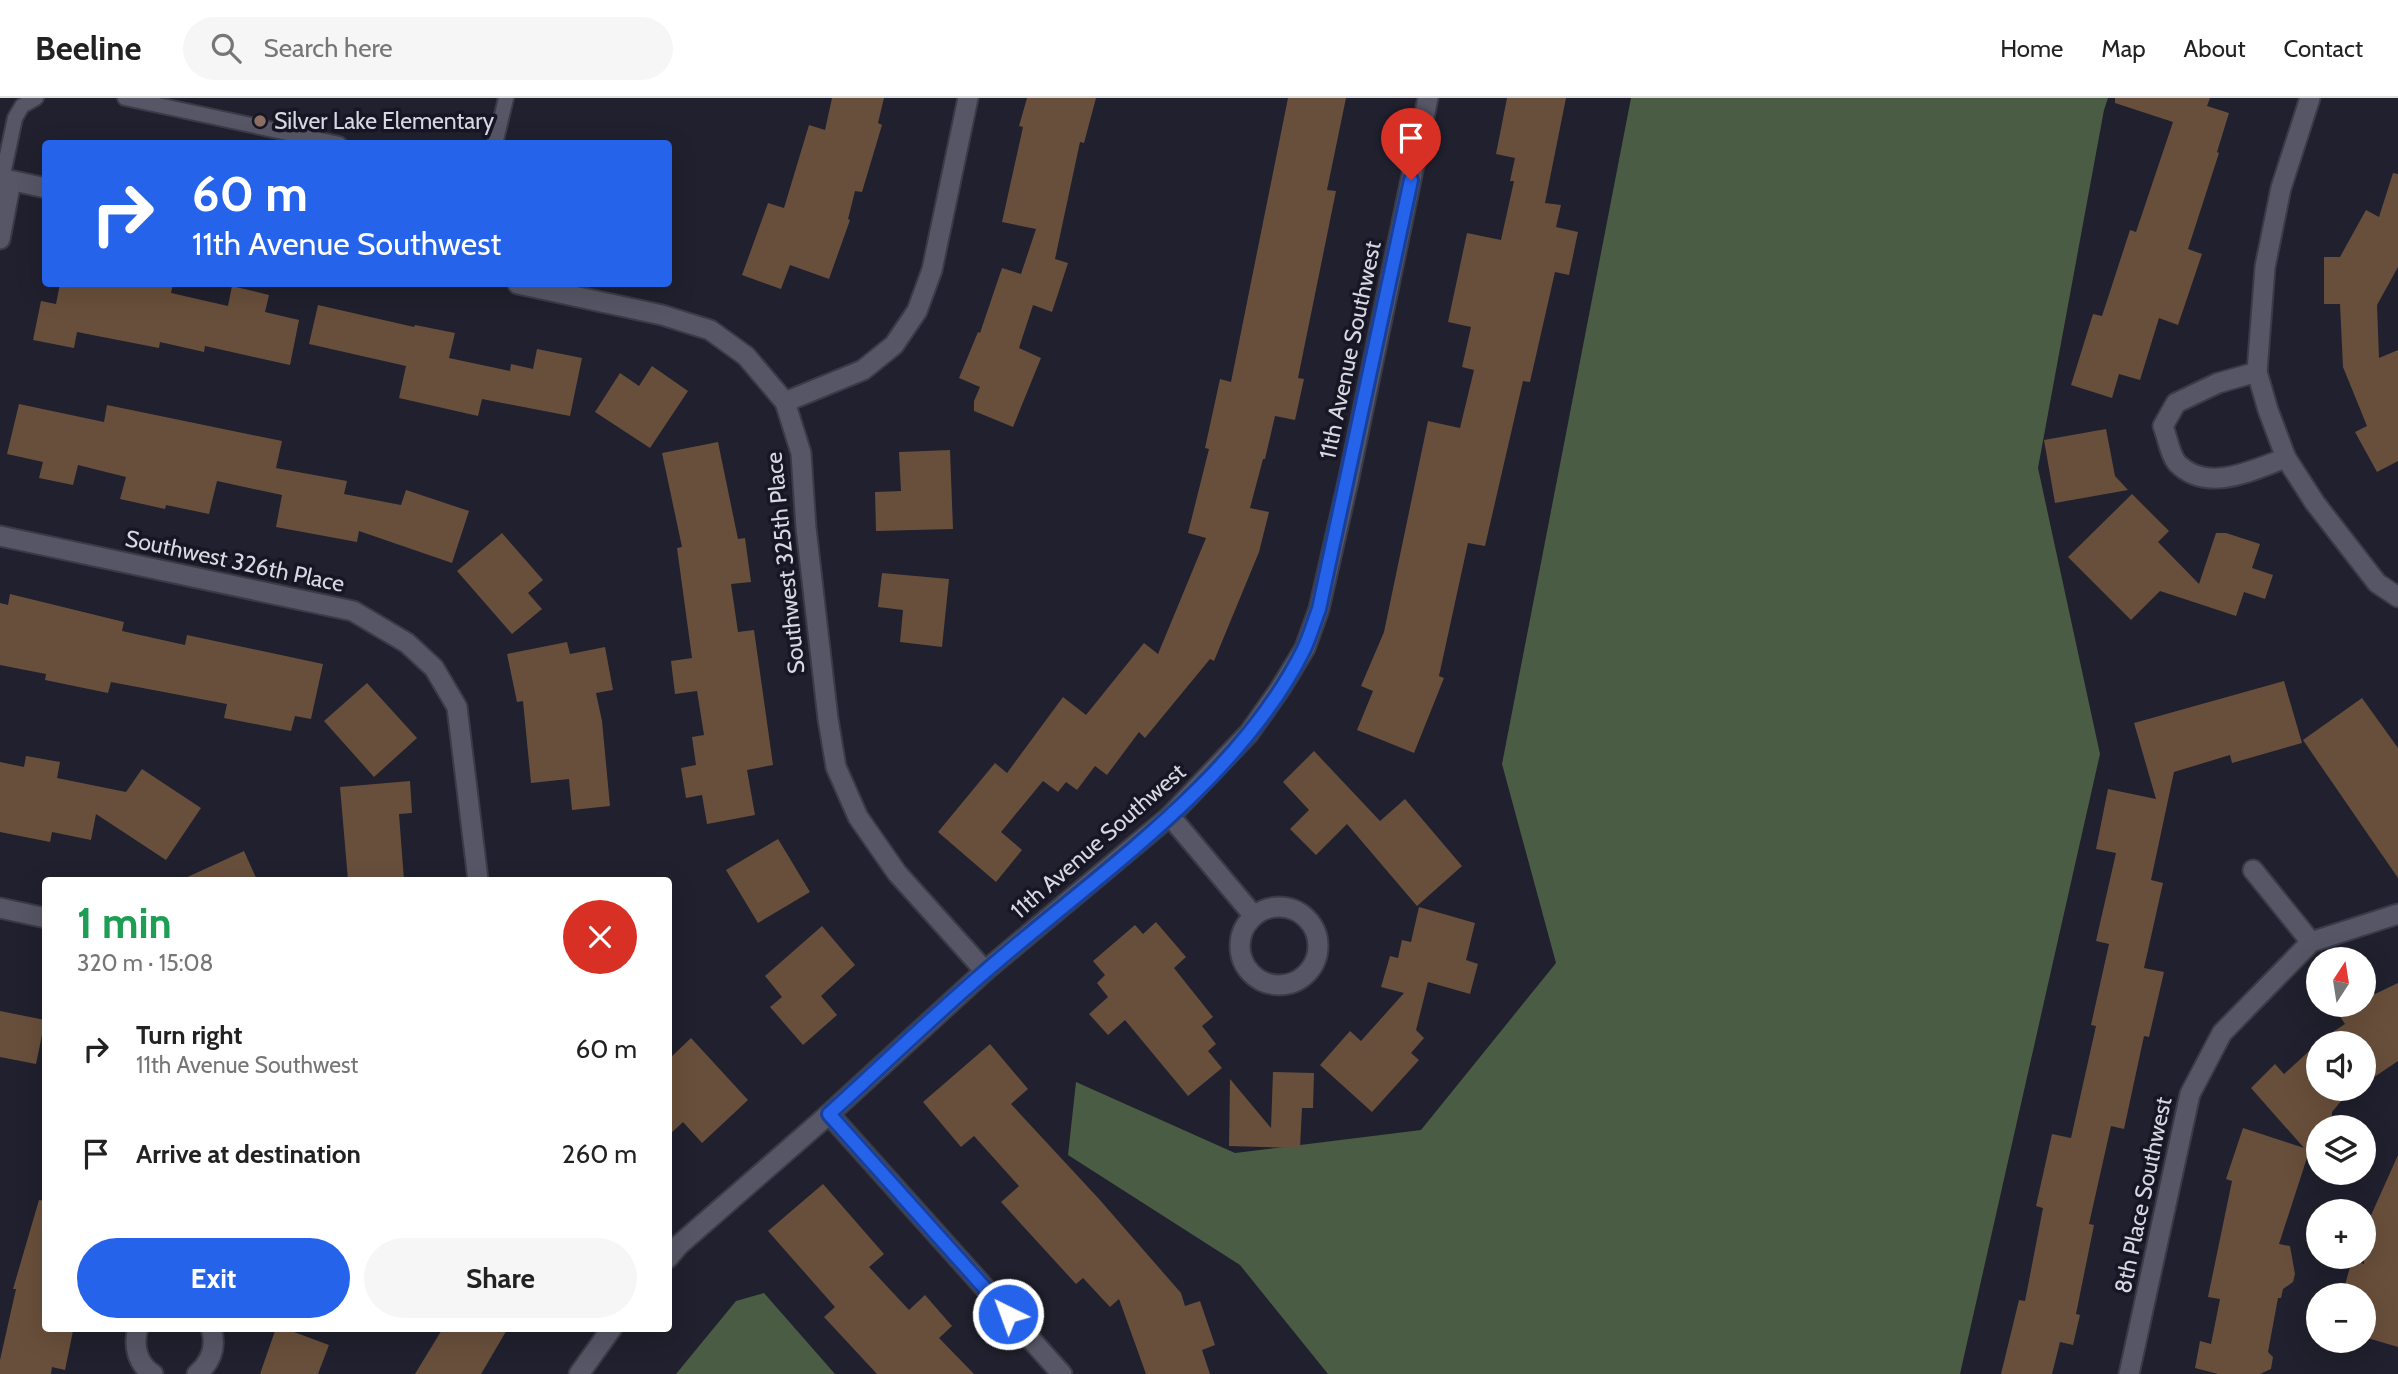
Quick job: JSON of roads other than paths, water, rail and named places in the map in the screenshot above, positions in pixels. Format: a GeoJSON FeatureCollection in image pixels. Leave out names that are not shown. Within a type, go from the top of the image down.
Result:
{"type":"FeatureCollection","features":[{"type":"Feature","properties":{"kind":"street"},"geometry":{"type":"LineString","coordinates":[[785,402],[863,370],[894,345],[917,311],[932,270],[968,98]]}},
{"type":"Feature","properties":{"kind":"street","name":"11th Avenue Southwest"},"geometry":{"type":"LineString","coordinates":[[672,1246],[829,1114],[985,971],[1170,816],[1250,733],[1305,648],[1319,609],[1428,98]]}},
{"type":"Feature","properties":{"kind":"street"},"geometry":{"type":"LineString","coordinates":[[2310,98],[2281,188],[2265,267],[2258,372],[2268,410],[2286,457],[2315,503],[2377,583],[2398,597]]}},
{"type":"Feature","properties":{"kind":"street"},"geometry":{"type":"LineString","coordinates":[[0,239],[4,179],[42,187]]}},
{"type":"Feature","properties":{"kind":"street","name":"Southwest 325th Place"},"geometry":{"type":"LineString","coordinates":[[532,287],[662,315],[710,330],[746,356],[785,402],[801,453],[807,541],[836,767],[859,817],[897,873],[985,971]]}},
{"type":"Feature","properties":{"kind":"street"},"geometry":{"type":"LineString","coordinates":[[2258,372],[2218,383],[2176,403],[2164,426],[2170,446],[2175,461],[2199,477],[2231,477],[2286,457]]}},
{"type":"Feature","properties":{"kind":"street","name":"Southwest 326th Place"},"geometry":{"type":"LineString","coordinates":[[0,536],[353,611],[407,643],[434,668],[457,707],[478,877]]}},
{"type":"Feature","properties":{"kind":"street"},"geometry":{"type":"LineString","coordinates":[[1170,816],[1254,916]]}},
{"type":"Feature","properties":{"kind":"street"},"geometry":{"type":"LineString","coordinates":[[2253,870],[2311,942],[2398,914]]}},
{"type":"Feature","properties":{"kind":"street"},"geometry":{"type":"LineString","coordinates":[[0,908],[42,917]]}},
{"type":"Feature","properties":{"kind":"street"},"geometry":{"type":"LineString","coordinates":[[1266,909],[1293,909],[1313,926],[1318,940],[1318,953],[1305,976],[1293,983],[1279,986],[1254,976],[1245,966],[1241,939],[1245,927],[1254,916],[1266,909]]}},
{"type":"Feature","properties":{"kind":"street","name":"8th Place Southwest"},"geometry":{"type":"LineString","coordinates":[[2129,1374],[2190,1094],[2222,1033],[2311,942]]}},
{"type":"Feature","properties":{"kind":"street"},"geometry":{"type":"LineString","coordinates":[[829,1114],[1062,1374]]}},
{"type":"Feature","properties":{"kind":"street"},"geometry":{"type":"LineString","coordinates":[[137,1332],[135,1346],[139,1360],[149,1373]]}},
{"type":"Feature","properties":{"kind":"street"},"geometry":{"type":"LineString","coordinates":[[197,1374],[208,1363],[213,1351],[212,1332]]}},
{"type":"Feature","properties":{"kind":"street"},"geometry":{"type":"LineString","coordinates":[[579,1374],[609,1332]]}},
{"type":"Feature","properties":{"kind":"lane"},"geometry":{"type":"LineString","coordinates":[[4,179],[15,118],[22,106],[36,98]]}},
{"type":"Feature","properties":{"kind":"lane"},"geometry":{"type":"LineString","coordinates":[[125,98],[320,140]]}},
{"type":"Feature","properties":{"kind":"lane"},"geometry":{"type":"LineString","coordinates":[[496,140],[506,98]]}},
{"type":"Feature","properties":{"kind":"place","name":"Silver Lake Elementary"},"geometry":{"type":"Point","coordinates":[260,121]}}]}
